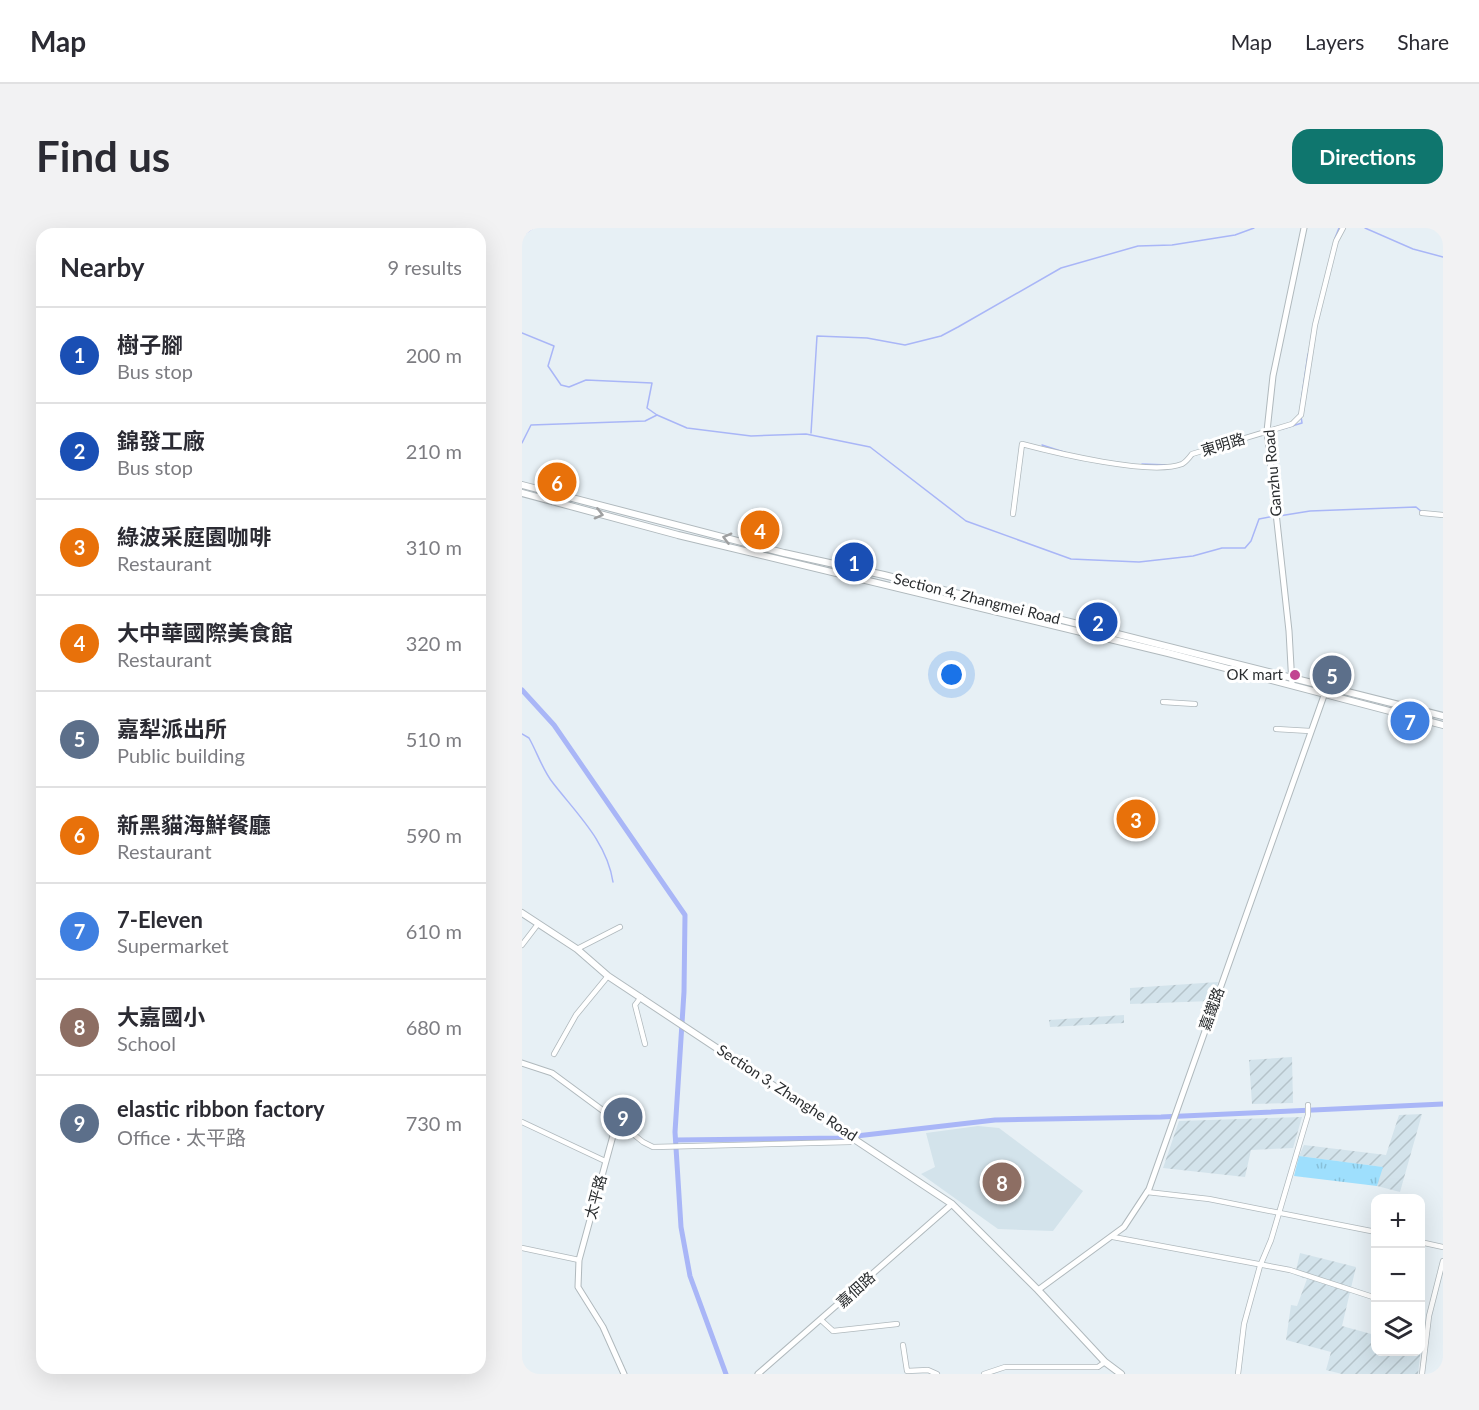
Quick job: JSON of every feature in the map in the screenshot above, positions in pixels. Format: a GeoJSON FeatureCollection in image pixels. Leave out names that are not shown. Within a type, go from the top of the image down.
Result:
{"type":"FeatureCollection","features":[{"type":"Feature","properties":{"kind":"main road","name":"Section 4, Zhangmei Road"},"geometry":{"type":"LineString","coordinates":[[522,484],[581,502],[1292,681]]}},
{"type":"Feature","properties":{"kind":"main road","name":"Section 4, Zhangmei Road"},"geometry":{"type":"LineString","coordinates":[[522,493],[678,535],[1292,681]]}},
{"type":"Feature","properties":{"kind":"main road"},"geometry":{"type":"LineString","coordinates":[[579,510],[581,502]]}},
{"type":"Feature","properties":{"kind":"main road"},"geometry":{"type":"LineString","coordinates":[[678,535],[679,525]]}},
{"type":"Feature","properties":{"kind":"main road"},"geometry":{"type":"LineString","coordinates":[[1292,681],[1443,725]]}},
{"type":"Feature","properties":{"kind":"main road"},"geometry":{"type":"LineString","coordinates":[[1325,690],[1443,716]]}},
{"type":"Feature","properties":{"kind":"main road","name":"Section 3, Zhanghe Road"},"geometry":{"type":"LineString","coordinates":[[522,913],[577,949],[608,976],[952,1203],[1105,1362],[1121,1374]]}},
{"type":"Feature","properties":{"kind":"street","name":"Ganzhu Road"},"geometry":{"type":"LineString","coordinates":[[1292,681],[1268,431],[1273,376],[1304,228]]}},
{"type":"Feature","properties":{"kind":"street","name":"東明路"},"geometry":{"type":"LineString","coordinates":[[1013,514],[1022,444],[1090,459],[1136,466],[1184,464],[1192,454],[1268,431],[1286,428],[1301,416],[1315,325],[1336,241],[1343,228]]}},
{"type":"Feature","properties":{"kind":"street"},"geometry":{"type":"LineString","coordinates":[[1422,513],[1443,515]]}},
{"type":"Feature","properties":{"kind":"street","name":"嘉鐵路"},"geometry":{"type":"LineString","coordinates":[[1038,1290],[1113,1237],[1124,1227],[1147,1192],[1325,690]]}},
{"type":"Feature","properties":{"kind":"street"},"geometry":{"type":"LineString","coordinates":[[1163,702],[1195,704]]}},
{"type":"Feature","properties":{"kind":"street"},"geometry":{"type":"LineString","coordinates":[[1276,729],[1310,731]]}},
{"type":"Feature","properties":{"kind":"street"},"geometry":{"type":"LineString","coordinates":[[522,945],[538,924]]}},
{"type":"Feature","properties":{"kind":"street"},"geometry":{"type":"LineString","coordinates":[[577,949],[620,927]]}},
{"type":"Feature","properties":{"kind":"street"},"geometry":{"type":"LineString","coordinates":[[554,1054],[576,1015],[608,976]]}},
{"type":"Feature","properties":{"kind":"street"},"geometry":{"type":"LineString","coordinates":[[641,997],[635,1005],[645,1044]]}},
{"type":"Feature","properties":{"kind":"street"},"geometry":{"type":"LineString","coordinates":[[522,1063],[552,1073],[643,1142],[653,1147],[850,1142],[856,1138]]}},
{"type":"Feature","properties":{"kind":"street"},"geometry":{"type":"LineString","coordinates":[[1238,1374],[1244,1324],[1308,1115],[1308,1107]]}},
{"type":"Feature","properties":{"kind":"street","name":"太平路"},"geometry":{"type":"LineString","coordinates":[[616,1121],[579,1260],[578,1287],[603,1327],[624,1374]]}},
{"type":"Feature","properties":{"kind":"street"},"geometry":{"type":"LineString","coordinates":[[522,1122],[605,1161]]}},
{"type":"Feature","properties":{"kind":"street"},"geometry":{"type":"LineString","coordinates":[[1147,1192],[1209,1199],[1371,1231]]}},
{"type":"Feature","properties":{"kind":"street","name":"嘉佃路"},"geometry":{"type":"LineString","coordinates":[[758,1374],[952,1203]]}},
{"type":"Feature","properties":{"kind":"street"},"geometry":{"type":"LineString","coordinates":[[1113,1237],[1290,1270],[1371,1296]]}},
{"type":"Feature","properties":{"kind":"street"},"geometry":{"type":"LineString","coordinates":[[1425,1243],[1443,1246]]}},
{"type":"Feature","properties":{"kind":"street"},"geometry":{"type":"LineString","coordinates":[[522,1248],[579,1260]]}},
{"type":"Feature","properties":{"kind":"street"},"geometry":{"type":"LineString","coordinates":[[1422,1374],[1429,1316],[1443,1261]]}},
{"type":"Feature","properties":{"kind":"street"},"geometry":{"type":"LineString","coordinates":[[1425,1315],[1429,1316]]}},
{"type":"Feature","properties":{"kind":"street"},"geometry":{"type":"LineString","coordinates":[[821,1320],[833,1331],[897,1324]]}},
{"type":"Feature","properties":{"kind":"street"},"geometry":{"type":"LineString","coordinates":[[903,1345],[907,1371],[927,1370],[937,1374]]}},
{"type":"Feature","properties":{"kind":"street"},"geometry":{"type":"LineString","coordinates":[[984,1374],[1005,1367],[1098,1367],[1105,1362]]}},
{"type":"Feature","properties":{"kind":"shaded area"},"geometry":{"type":"Polygon","coordinates":[[[1218,982],[1212,1001],[1130,1004],[1130,988],[1218,982]]]}},
{"type":"Feature","properties":{"kind":"shaded area"},"geometry":{"type":"Polygon","coordinates":[[[1124,1015],[1124,1023],[1050,1027],[1049,1020],[1124,1015]]]}},
{"type":"Feature","properties":{"kind":"shaded area"},"geometry":{"type":"Polygon","coordinates":[[[1292,1057],[1293,1103],[1252,1104],[1249,1060],[1292,1057]]]}},
{"type":"Feature","properties":{"kind":"shaded area"},"geometry":{"type":"Polygon","coordinates":[[[1422,1114],[1400,1192],[1377,1186],[1382,1167],[1299,1156],[1304,1145],[1386,1155],[1399,1115],[1422,1114]]]}},
{"type":"Feature","properties":{"kind":"shaded area"},"geometry":{"type":"Polygon","coordinates":[[[1302,1117],[1293,1148],[1251,1150],[1245,1177],[1163,1168],[1179,1121],[1302,1117]]]}},
{"type":"Feature","properties":{"kind":"shaded area"},"geometry":{"type":"Polygon","coordinates":[[[978,1126],[999,1128],[1083,1191],[1053,1231],[998,1229],[921,1174],[935,1167],[926,1133],[978,1126]]]}},
{"type":"Feature","properties":{"kind":"shaded area"},"geometry":{"type":"Polygon","coordinates":[[[1300,1253],[1356,1267],[1342,1326],[1371,1334],[1371,1356],[1420,1356],[1418,1374],[1342,1374],[1326,1370],[1331,1352],[1286,1340],[1291,1305],[1297,1306],[1307,1279],[1295,1275],[1300,1253]]]}},
{"type":"Feature","properties":{"kind":"green space"},"geometry":{"type":"Polygon","coordinates":[[[1299,1156],[1383,1167],[1377,1186],[1294,1176],[1299,1156]]]}},
{"type":"Feature","properties":{"kind":"waterway"},"geometry":{"type":"LineString","coordinates":[[522,236],[533,228]]}},
{"type":"Feature","properties":{"kind":"waterway"},"geometry":{"type":"LineString","coordinates":[[811,433],[817,336],[867,338],[905,345],[941,336],[1061,268],[1138,246],[1172,245],[1235,235],[1254,228]]}},
{"type":"Feature","properties":{"kind":"waterway"},"geometry":{"type":"LineString","coordinates":[[1335,238],[1339,228]]}},
{"type":"Feature","properties":{"kind":"waterway"},"geometry":{"type":"LineString","coordinates":[[1365,228],[1413,249],[1443,257]]}},
{"type":"Feature","properties":{"kind":"waterway"},"geometry":{"type":"LineString","coordinates":[[522,333],[554,346],[548,366],[561,385],[569,387],[586,380],[652,383],[647,408],[657,415]]}},
{"type":"Feature","properties":{"kind":"waterway"},"geometry":{"type":"LineString","coordinates":[[1301,402],[1308,354]]}},
{"type":"Feature","properties":{"kind":"waterway"},"geometry":{"type":"LineString","coordinates":[[522,443],[531,425],[645,421],[657,415],[687,428],[751,436],[806,434],[870,447],[966,521],[1071,559],[1139,562],[1193,556],[1222,548],[1245,548],[1251,541],[1259,519],[1275,516]]}},
{"type":"Feature","properties":{"kind":"waterway"},"geometry":{"type":"LineString","coordinates":[[1282,429],[1302,423],[1301,416]]}},
{"type":"Feature","properties":{"kind":"waterway"},"geometry":{"type":"LineString","coordinates":[[1042,445],[1067,453]]}},
{"type":"Feature","properties":{"kind":"waterway"},"geometry":{"type":"LineString","coordinates":[[1142,464],[1168,465]]}},
{"type":"Feature","properties":{"kind":"waterway"},"geometry":{"type":"LineString","coordinates":[[1279,516],[1310,511],[1416,507],[1422,512]]}},
{"type":"Feature","properties":{"kind":"waterway"},"geometry":{"type":"LineString","coordinates":[[522,690],[554,725],[685,915],[684,992],[675,1132],[681,1227],[690,1276],[726,1374]]}},
{"type":"Feature","properties":{"kind":"waterway"},"geometry":{"type":"LineString","coordinates":[[522,734],[529,738],[549,778],[598,841],[610,868],[613,882]]}},
{"type":"Feature","properties":{"kind":"waterway"},"geometry":{"type":"LineString","coordinates":[[676,1140],[839,1138],[995,1120],[1161,1117],[1443,1104]]}},
{"type":"Feature","properties":{"kind":"place","name":"新黑貓海鮮餐廳"},"geometry":{"type":"Point","coordinates":[557,482]}},
{"type":"Feature","properties":{"kind":"place","name":"大中華國際美食館"},"geometry":{"type":"Point","coordinates":[760,530]}},
{"type":"Feature","properties":{"kind":"place","name":"樹子腳"},"geometry":{"type":"Point","coordinates":[854,562]}},
{"type":"Feature","properties":{"kind":"place","name":"錦發工廠"},"geometry":{"type":"Point","coordinates":[1098,622]}},
{"type":"Feature","properties":{"kind":"place","name":"OK mart"},"geometry":{"type":"Point","coordinates":[1295,675]}},
{"type":"Feature","properties":{"kind":"place","name":"嘉犁派出所"},"geometry":{"type":"Point","coordinates":[1332,675]}},
{"type":"Feature","properties":{"kind":"place","name":"7-Eleven"},"geometry":{"type":"Point","coordinates":[1410,721]}},
{"type":"Feature","properties":{"kind":"place","name":"綠波采庭園咖啡"},"geometry":{"type":"Point","coordinates":[1136,819]}},
{"type":"Feature","properties":{"kind":"place","name":"elastic ribbon factory"},"geometry":{"type":"Point","coordinates":[623,1117]}},
{"type":"Feature","properties":{"kind":"place","name":"大嘉國小"},"geometry":{"type":"Point","coordinates":[1002,1182]}}]}
